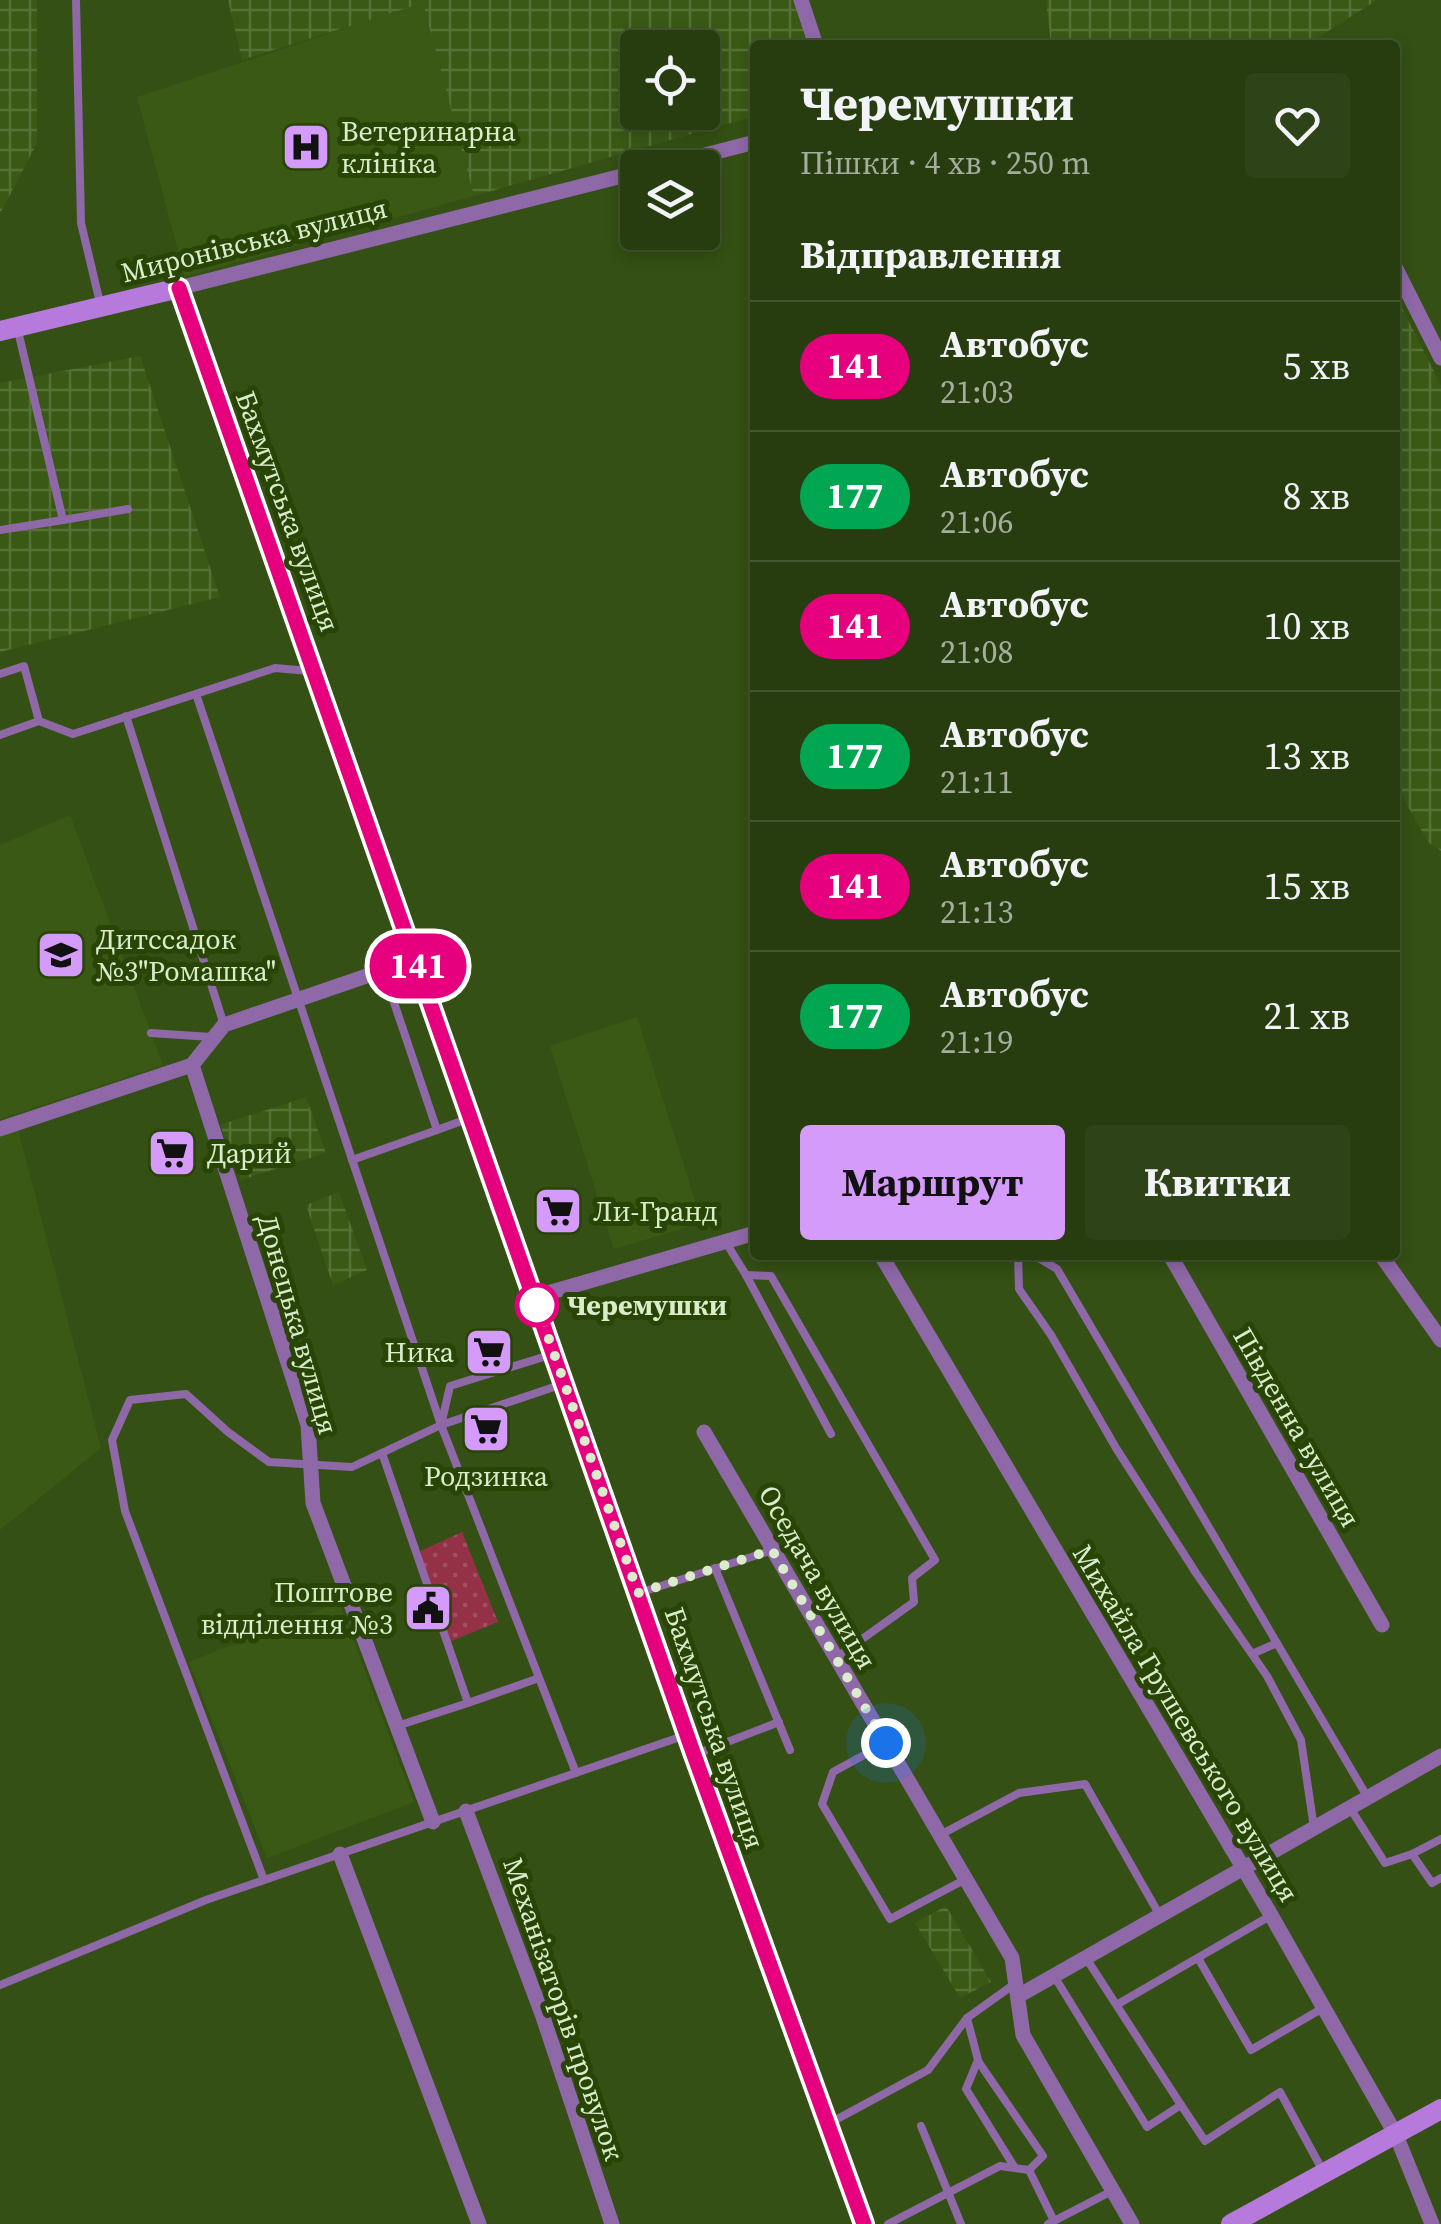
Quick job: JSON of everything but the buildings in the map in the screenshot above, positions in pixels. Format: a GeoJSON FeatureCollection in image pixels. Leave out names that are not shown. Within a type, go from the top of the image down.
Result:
{"type":"FeatureCollection","features":[{"type":"Feature","properties":{"kind":"street"},"geometry":{"type":"LineString","coordinates":[[802,0],[814,40]]}},
{"type":"Feature","properties":{"kind":"street"},"geometry":{"type":"LineString","coordinates":[[720,151],[750,143]]}},
{"type":"Feature","properties":{"kind":"street","name":"Миронівська вулиця"},"geometry":{"type":"LineString","coordinates":[[9,329],[620,177]]}},
{"type":"Feature","properties":{"kind":"street"},"geometry":{"type":"LineString","coordinates":[[1400,277],[1441,358]]}},
{"type":"Feature","properties":{"kind":"street","name":"Бахмутська вулиця"},"geometry":{"type":"LineString","coordinates":[[179,288],[691,1745],[864,2224]]}},
{"type":"Feature","properties":{"kind":"street"},"geometry":{"type":"LineString","coordinates":[[0,1129],[192,1065],[219,1031],[416,959]]}},
{"type":"Feature","properties":{"kind":"street","name":"Донецька вулиця"},"geometry":{"type":"LineString","coordinates":[[192,1065],[308,1425],[313,1504],[434,1822]]}},
{"type":"Feature","properties":{"kind":"street"},"geometry":{"type":"LineString","coordinates":[[534,1297],[750,1234]]}},
{"type":"Feature","properties":{"kind":"street","name":"Михайла Грушевського вулиця"},"geometry":{"type":"LineString","coordinates":[[884,1260],[1244,1870],[1396,2136],[1432,2224]]}},
{"type":"Feature","properties":{"kind":"street","name":"Південна вулиця"},"geometry":{"type":"LineString","coordinates":[[1173,1260],[1382,1625]]}},
{"type":"Feature","properties":{"kind":"street"},"geometry":{"type":"LineString","coordinates":[[1384,1260],[1441,1340]]}},
{"type":"Feature","properties":{"kind":"street","name":"Оседача вулиця"},"geometry":{"type":"LineString","coordinates":[[704,1432],[1012,1958],[1023,2036],[1132,2224]]}},
{"type":"Feature","properties":{"kind":"street"},"geometry":{"type":"LineString","coordinates":[[1018,1989],[1054,1976],[1441,1756]]}},
{"type":"Feature","properties":{"kind":"street","name":"Механізаторів провулок"},"geometry":{"type":"LineString","coordinates":[[466,1811],[542,2014],[612,2224]]}},
{"type":"Feature","properties":{"kind":"street"},"geometry":{"type":"LineString","coordinates":[[340,1854],[478,2224]]}},
{"type":"Feature","properties":{"kind":"street"},"geometry":{"type":"LineString","coordinates":[[1231,2224],[1441,2109]]}},
{"type":"Feature","properties":{"kind":"lane"},"geometry":{"type":"LineString","coordinates":[[76,0],[81,223],[101,306]]}},
{"type":"Feature","properties":{"kind":"lane"},"geometry":{"type":"LineString","coordinates":[[9,329],[64,520]]}},
{"type":"Feature","properties":{"kind":"lane"},"geometry":{"type":"LineString","coordinates":[[0,530],[128,509]]}},
{"type":"Feature","properties":{"kind":"lane"},"geometry":{"type":"LineString","coordinates":[[0,674],[24,666],[39,722]]}},
{"type":"Feature","properties":{"kind":"lane"},"geometry":{"type":"LineString","coordinates":[[0,736],[39,722],[73,734],[276,668],[316,672]]}},
{"type":"Feature","properties":{"kind":"lane"},"geometry":{"type":"LineString","coordinates":[[196,694],[441,1425],[576,1773]]}},
{"type":"Feature","properties":{"kind":"lane"},"geometry":{"type":"LineString","coordinates":[[126,716],[219,1031],[151,1033]]}},
{"type":"Feature","properties":{"kind":"lane"},"geometry":{"type":"LineString","coordinates":[[383,970],[437,1130]]}},
{"type":"Feature","properties":{"kind":"lane"},"geometry":{"type":"LineString","coordinates":[[352,1160],[471,1118]]}},
{"type":"Feature","properties":{"kind":"lane"},"geometry":{"type":"LineString","coordinates":[[725,1242],[831,1434]]}},
{"type":"Feature","properties":{"kind":"lane"},"geometry":{"type":"LineString","coordinates":[[1018,1260],[1019,1289],[1051,1334],[1126,1464],[1252,1654],[1301,1740],[1314,1829]]}},
{"type":"Feature","properties":{"kind":"lane"},"geometry":{"type":"LineString","coordinates":[[1043,1260],[1058,1269],[1368,1798]]}},
{"type":"Feature","properties":{"kind":"lane"},"geometry":{"type":"LineString","coordinates":[[746,1275],[771,1276],[935,1560],[912,1578],[914,1602],[836,1658]]}},
{"type":"Feature","properties":{"kind":"lane"},"geometry":{"type":"LineString","coordinates":[[441,1425],[450,1386],[554,1354]]}},
{"type":"Feature","properties":{"kind":"lane"},"geometry":{"type":"LineString","coordinates":[[264,1880],[125,1510],[112,1440],[130,1400],[186,1394],[269,1462],[352,1467],[441,1425],[564,1383]]}},
{"type":"Feature","properties":{"kind":"lane"},"geometry":{"type":"LineString","coordinates":[[382,1453],[468,1702]]}},
{"type":"Feature","properties":{"kind":"lane"},"geometry":{"type":"LineString","coordinates":[[638,1593],[772,1550]]}},
{"type":"Feature","properties":{"kind":"lane"},"geometry":{"type":"LineString","coordinates":[[715,1568],[790,1750]]}},
{"type":"Feature","properties":{"kind":"lane"},"geometry":{"type":"LineString","coordinates":[[1252,1654],[1277,1642]]}},
{"type":"Feature","properties":{"kind":"lane"},"geometry":{"type":"LineString","coordinates":[[397,1726],[539,1678]]}},
{"type":"Feature","properties":{"kind":"lane"},"geometry":{"type":"LineString","coordinates":[[0,1986],[206,1900],[576,1773],[778,1722]]}},
{"type":"Feature","properties":{"kind":"lane"},"geometry":{"type":"LineString","coordinates":[[886,1743],[833,1772],[822,1804],[880,1903],[890,1919],[966,1879]]}},
{"type":"Feature","properties":{"kind":"lane"},"geometry":{"type":"LineString","coordinates":[[940,1834],[1019,1792],[1085,1784],[1161,1916]]}},
{"type":"Feature","properties":{"kind":"lane"},"geometry":{"type":"LineString","coordinates":[[1350,1808],[1386,1863],[1441,1839]]}},
{"type":"Feature","properties":{"kind":"lane"},"geometry":{"type":"LineString","coordinates":[[1412,1854],[1432,1883],[1441,1878]]}},
{"type":"Feature","properties":{"kind":"lane"},"geometry":{"type":"LineString","coordinates":[[1118,2004],[1270,1915]]}},
{"type":"Feature","properties":{"kind":"lane"},"geometry":{"type":"LineString","coordinates":[[1086,1958],[1204,2141],[1280,2092],[1324,2173]]}},
{"type":"Feature","properties":{"kind":"lane"},"geometry":{"type":"LineString","coordinates":[[1198,1958],[1251,2050],[1323,2008]]}},
{"type":"Feature","properties":{"kind":"lane"},"geometry":{"type":"LineString","coordinates":[[1054,1976],[1147,2126],[1181,2105]]}},
{"type":"Feature","properties":{"kind":"lane"},"geometry":{"type":"LineString","coordinates":[[828,2124],[928,2070],[966,2018],[1018,1989]]}},
{"type":"Feature","properties":{"kind":"lane"},"geometry":{"type":"LineString","coordinates":[[966,2018],[978,2060],[1043,2156],[1029,2170]]}},
{"type":"Feature","properties":{"kind":"lane"},"geometry":{"type":"LineString","coordinates":[[978,2060],[966,2089],[1016,2168]]}},
{"type":"Feature","properties":{"kind":"lane"},"geometry":{"type":"LineString","coordinates":[[920,2126],[961,2224]]}},
{"type":"Feature","properties":{"kind":"lane"},"geometry":{"type":"LineString","coordinates":[[888,2224],[1000,2166],[1029,2170]]}},
{"type":"Feature","properties":{"kind":"lane"},"geometry":{"type":"LineString","coordinates":[[1029,2170],[1051,2222],[1112,2191]]}},
{"type":"Feature","properties":{"kind":"shaded area"},"geometry":{"type":"Polygon","coordinates":[[[0,0],[37,0],[37,143],[0,214],[0,0]]]}},
{"type":"Feature","properties":{"kind":"shaded area"},"geometry":{"type":"Polygon","coordinates":[[[228,0],[795,0],[809,40],[750,40],[750,117],[720,126],[720,30],[620,30],[620,130],[706,130],[636,150],[620,150],[620,154],[474,196],[423,3],[242,60],[228,0]]]}},
{"type":"Feature","properties":{"kind":"shaded area"},"geometry":{"type":"Polygon","coordinates":[[[1046,0],[1377,0],[1314,40],[1050,40],[1046,0]]]}},
{"type":"Feature","properties":{"kind":"shaded area","name":"Ветеринарна клініка"},"geometry":{"type":"Polygon","coordinates":[[[423,2],[474,196],[185,277],[137,97],[423,2]]]}},
{"type":"Feature","properties":{"kind":"shaded area"},"geometry":{"type":"Polygon","coordinates":[[[1400,304],[1441,385],[1441,851],[1428,842],[1400,793],[1400,304]]]}},
{"type":"Feature","properties":{"kind":"shaded area"},"geometry":{"type":"Polygon","coordinates":[[[140,356],[220,597],[0,652],[0,383],[140,356]]]}},
{"type":"Feature","properties":{"kind":"shaded area","name":"Дитссадок №3\"Ромашка\""},"geometry":{"type":"Polygon","coordinates":[[[70,815],[163,1065],[0,1119],[0,845],[70,815]]]}},
{"type":"Feature","properties":{"kind":"shaded area"},"geometry":{"type":"Polygon","coordinates":[[[637,1017],[702,1223],[614,1249],[550,1046],[637,1017]]]}},
{"type":"Feature","properties":{"kind":"shaded area"},"geometry":{"type":"Polygon","coordinates":[[[306,1097],[326,1153],[241,1180],[220,1125],[306,1097]]]}},
{"type":"Feature","properties":{"kind":"shaded area"},"geometry":{"type":"Polygon","coordinates":[[[18,1129],[101,1448],[0,1530],[0,1134],[18,1129]]]}},
{"type":"Feature","properties":{"kind":"shaded area"},"geometry":{"type":"Polygon","coordinates":[[[339,1192],[367,1270],[333,1285],[306,1205],[339,1192]]]}},
{"type":"Feature","properties":{"kind":"shaded area"},"geometry":{"type":"Polygon","coordinates":[[[462,1532],[498,1622],[449,1642],[416,1553],[462,1532]]]}},
{"type":"Feature","properties":{"kind":"shaded area"},"geometry":{"type":"Polygon","coordinates":[[[339,1602],[414,1802],[267,1858],[189,1662],[339,1602]]]}},
{"type":"Feature","properties":{"kind":"shaded area"},"geometry":{"type":"Polygon","coordinates":[[[946,1906],[991,1982],[960,1998],[915,1923],[946,1906]]]}},
{"type":"Feature","properties":{"kind":"bus line","name":"141"},"geometry":{"type":"LineString","coordinates":[[179,288],[694,1755],[864,2224]]}},
{"type":"Feature","properties":{"kind":"place","name":"Ветеринарна клініка"},"geometry":{"type":"Point","coordinates":[306,147]}},
{"type":"Feature","properties":{"kind":"place","name":"Дитссадок №3\"Ромашка\""},"geometry":{"type":"Point","coordinates":[61,955]}},
{"type":"Feature","properties":{"kind":"place","name":"Дарий"},"geometry":{"type":"Point","coordinates":[172,1153]}},
{"type":"Feature","properties":{"kind":"place","name":"Ли-Гранд"},"geometry":{"type":"Point","coordinates":[558,1211]}},
{"type":"Feature","properties":{"kind":"place","name":"Черемушки"},"geometry":{"type":"Point","coordinates":[537,1305]}},
{"type":"Feature","properties":{"kind":"place","name":"Ника"},"geometry":{"type":"Point","coordinates":[489,1352]}},
{"type":"Feature","properties":{"kind":"place","name":"Родзинка"},"geometry":{"type":"Point","coordinates":[486,1429]}},
{"type":"Feature","properties":{"kind":"place","name":"Поштове відділення №3"},"geometry":{"type":"Point","coordinates":[428,1608]}},
{"type":"Feature","properties":{"kind":"route"},"geometry":{"type":"LineString","coordinates":[[537,1305],[638,1593],[772,1550],[886,1743]]}}]}
